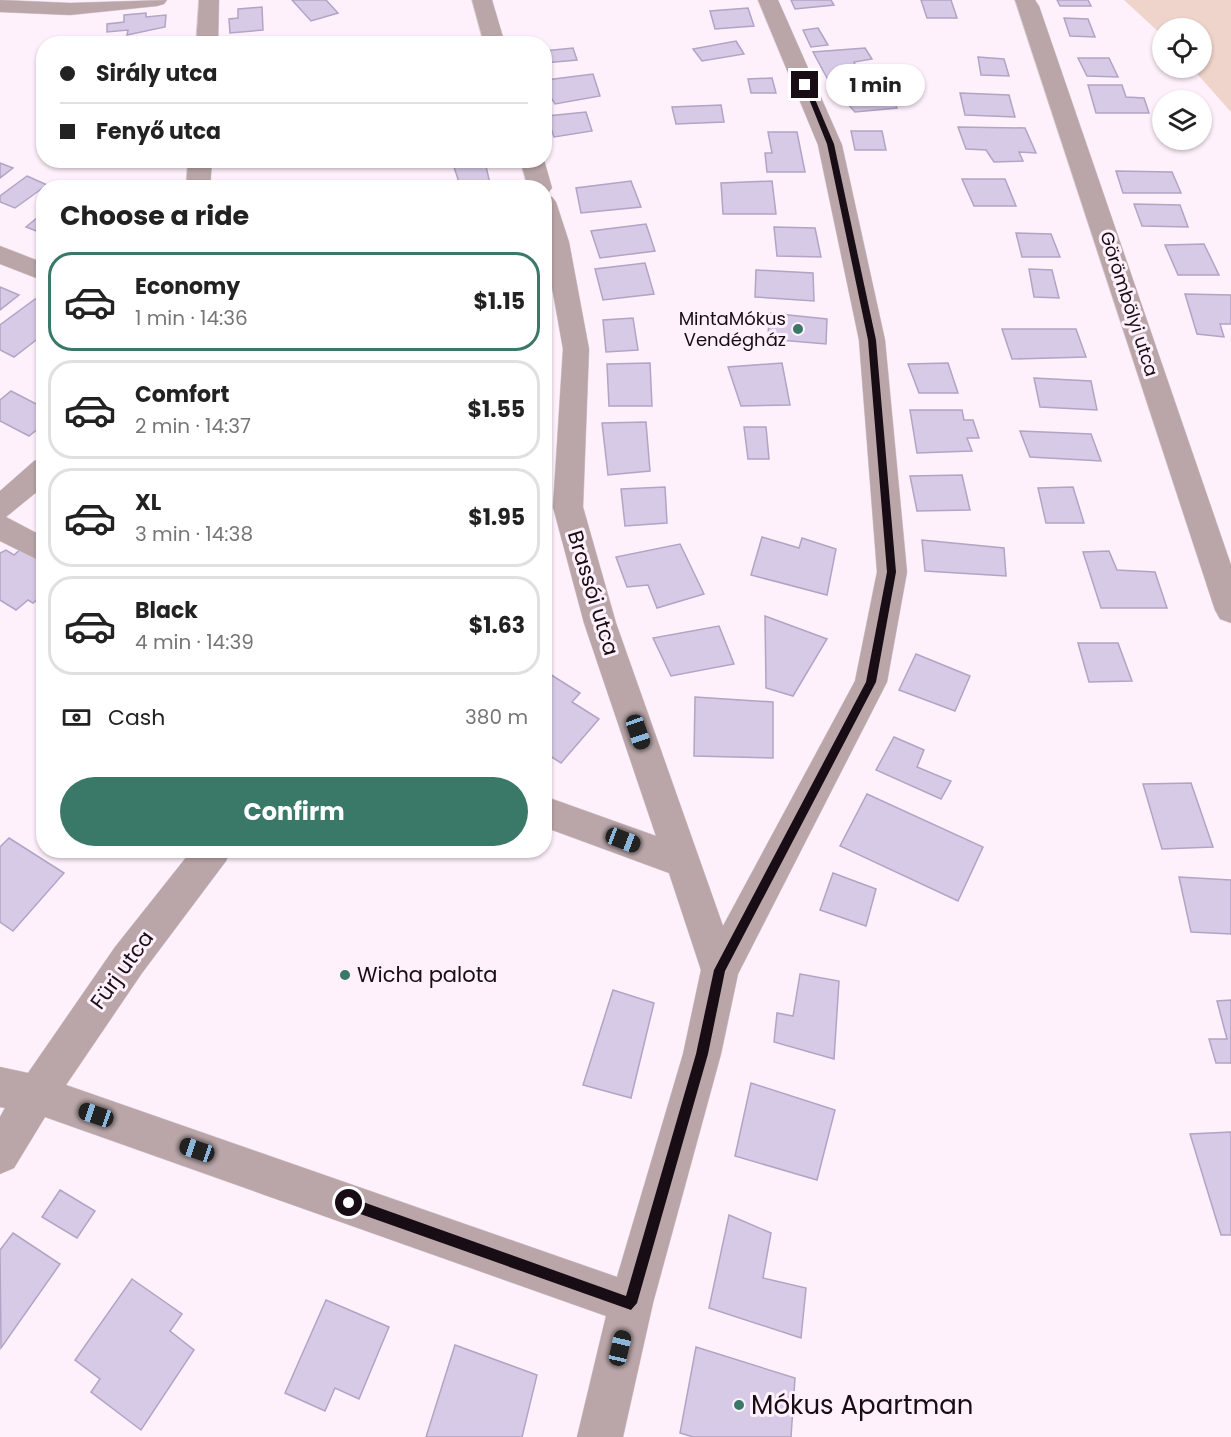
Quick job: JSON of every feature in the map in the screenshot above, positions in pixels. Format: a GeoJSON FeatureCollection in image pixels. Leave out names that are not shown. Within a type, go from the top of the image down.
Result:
{"type":"FeatureCollection","features":[{"type":"Feature","properties":{"kind":"street"},"geometry":{"type":"LineString","coordinates":[[0,6],[70,9],[157,0]]}},
{"type":"Feature","properties":{"kind":"street"},"geometry":{"type":"LineString","coordinates":[[207,36],[209,0]]}},
{"type":"Feature","properties":{"kind":"street"},"geometry":{"type":"LineString","coordinates":[[482,0],[493,36]]}},
{"type":"Feature","properties":{"kind":"street"},"geometry":{"type":"LineString","coordinates":[[600,1437],[631,1303],[702,1054],[720,970],[871,682],[892,572],[872,340],[865,305],[830,144],[768,0]]}},
{"type":"Feature","properties":{"kind":"street","name":"Görömbölyi utca"},"geometry":{"type":"LineString","coordinates":[[1025,0],[1029,6],[1231,608]]}},
{"type":"Feature","properties":{"kind":"street","name":"Brassói utca"},"geometry":{"type":"LineString","coordinates":[[552,227],[557,242],[576,349],[556,502],[720,970]]}},
{"type":"Feature","properties":{"kind":"street"},"geometry":{"type":"LineString","coordinates":[[0,254],[36,270]]}},
{"type":"Feature","properties":{"kind":"street"},"geometry":{"type":"LineString","coordinates":[[0,508],[36,476]]}},
{"type":"Feature","properties":{"kind":"street"},"geometry":{"type":"LineString","coordinates":[[0,527],[36,547]]}},
{"type":"Feature","properties":{"kind":"street"},"geometry":{"type":"LineString","coordinates":[[552,814],[682,862]]}},
{"type":"Feature","properties":{"kind":"street","name":"Fürj utca"},"geometry":{"type":"LineString","coordinates":[[0,1154],[18,1090],[120,969],[208,858]]}},
{"type":"Feature","properties":{"kind":"street"},"geometry":{"type":"LineString","coordinates":[[18,1090],[631,1303]]}},
{"type":"Feature","properties":{"kind":"shaded area"},"geometry":{"type":"Polygon","coordinates":[[[1124,0],[1231,0],[1231,112],[1201,78],[1212,78],[1212,18],[1152,18],[1152,26],[1124,0]]]}},
{"type":"Feature","properties":{"kind":"building"},"geometry":{"type":"Polygon","coordinates":[[[292,0],[326,0],[338,13],[311,21],[292,0]]]}},
{"type":"Feature","properties":{"kind":"building"},"geometry":{"type":"Polygon","coordinates":[[[791,0],[831,0],[834,5],[795,9],[791,0]]]}},
{"type":"Feature","properties":{"kind":"building"},"geometry":{"type":"Polygon","coordinates":[[[921,0],[951,0],[957,18],[927,18],[921,0]]]}},
{"type":"Feature","properties":{"kind":"building"},"geometry":{"type":"Polygon","coordinates":[[[1057,0],[1088,0],[1091,6],[1060,6],[1057,0]]]}},
{"type":"Feature","properties":{"kind":"building"},"geometry":{"type":"Polygon","coordinates":[[[262,7],[263,30],[230,33],[229,19],[238,18],[238,9],[262,7]]]}},
{"type":"Feature","properties":{"kind":"building"},"geometry":{"type":"Polygon","coordinates":[[[748,8],[754,26],[715,29],[710,11],[748,8]]]}},
{"type":"Feature","properties":{"kind":"building"},"geometry":{"type":"Polygon","coordinates":[[[146,13],[146,17],[166,15],[165,27],[127,35],[128,30],[107,32],[107,24],[124,22],[124,15],[146,13]]]}},
{"type":"Feature","properties":{"kind":"building"},"geometry":{"type":"Polygon","coordinates":[[[1064,18],[1088,19],[1095,37],[1070,36],[1064,18]]]}},
{"type":"Feature","properties":{"kind":"building"},"geometry":{"type":"Polygon","coordinates":[[[818,28],[828,45],[811,47],[803,30],[818,28]]]}},
{"type":"Feature","properties":{"kind":"building"},"geometry":{"type":"Polygon","coordinates":[[[736,41],[744,54],[702,61],[693,49],[736,41]]]}},
{"type":"Feature","properties":{"kind":"building"},"geometry":{"type":"Polygon","coordinates":[[[573,48],[577,60],[552,62],[552,50],[573,48]]]}},
{"type":"Feature","properties":{"kind":"building"},"geometry":{"type":"Polygon","coordinates":[[[865,48],[872,59],[854,62],[860,75],[827,78],[813,52],[865,48]]]}},
{"type":"Feature","properties":{"kind":"building"},"geometry":{"type":"Polygon","coordinates":[[[978,57],[1004,59],[1009,76],[981,75],[978,57]]]}},
{"type":"Feature","properties":{"kind":"building"},"geometry":{"type":"Polygon","coordinates":[[[1078,58],[1109,58],[1118,77],[1087,76],[1078,58]]]}},
{"type":"Feature","properties":{"kind":"building"},"geometry":{"type":"Polygon","coordinates":[[[593,74],[600,96],[555,104],[552,99],[552,79],[593,74]]]}},
{"type":"Feature","properties":{"kind":"building"},"geometry":{"type":"Polygon","coordinates":[[[772,78],[776,93],[751,93],[748,79],[772,78]]]}},
{"type":"Feature","properties":{"kind":"building"},"geometry":{"type":"Polygon","coordinates":[[[1088,85],[1122,85],[1126,97],[1144,98],[1149,113],[1096,113],[1088,85]]]}},
{"type":"Feature","properties":{"kind":"building"},"geometry":{"type":"Polygon","coordinates":[[[866,90],[870,97],[891,95],[897,108],[855,112],[838,93],[866,90]]]}},
{"type":"Feature","properties":{"kind":"building"},"geometry":{"type":"Polygon","coordinates":[[[960,93],[1009,95],[1015,117],[965,115],[960,93]]]}},
{"type":"Feature","properties":{"kind":"building"},"geometry":{"type":"Polygon","coordinates":[[[721,105],[724,122],[676,124],[672,107],[721,105]]]}},
{"type":"Feature","properties":{"kind":"building"},"geometry":{"type":"Polygon","coordinates":[[[586,112],[592,131],[554,137],[552,115],[586,112]]]}},
{"type":"Feature","properties":{"kind":"building"},"geometry":{"type":"Polygon","coordinates":[[[958,127],[1025,128],[1036,153],[1019,152],[1023,161],[994,162],[986,150],[966,149],[958,127]]]}},
{"type":"Feature","properties":{"kind":"building"},"geometry":{"type":"Polygon","coordinates":[[[851,131],[882,131],[886,150],[855,150],[851,131]]]}},
{"type":"Feature","properties":{"kind":"building"},"geometry":{"type":"Polygon","coordinates":[[[768,132],[797,132],[805,172],[767,172],[765,153],[772,153],[768,132]]]}},
{"type":"Feature","properties":{"kind":"building"},"geometry":{"type":"Polygon","coordinates":[[[0,163],[13,168],[0,178],[0,163]]]}},
{"type":"Feature","properties":{"kind":"building"},"geometry":{"type":"Polygon","coordinates":[[[454,168],[486,168],[489,180],[458,180],[454,168]]]}},
{"type":"Feature","properties":{"kind":"building"},"geometry":{"type":"Polygon","coordinates":[[[1116,171],[1172,172],[1181,193],[1123,193],[1116,171]]]}},
{"type":"Feature","properties":{"kind":"building"},"geometry":{"type":"Polygon","coordinates":[[[27,176],[36,180],[36,193],[15,208],[0,202],[0,196],[27,176]]]}},
{"type":"Feature","properties":{"kind":"building"},"geometry":{"type":"Polygon","coordinates":[[[962,179],[1005,179],[1016,206],[974,206],[962,179]]]}},
{"type":"Feature","properties":{"kind":"building"},"geometry":{"type":"Polygon","coordinates":[[[631,181],[641,207],[581,213],[576,188],[631,181]]]}},
{"type":"Feature","properties":{"kind":"building"},"geometry":{"type":"Polygon","coordinates":[[[772,181],[776,214],[723,214],[721,183],[772,181]]]}},
{"type":"Feature","properties":{"kind":"building"},"geometry":{"type":"Polygon","coordinates":[[[1134,204],[1180,205],[1188,227],[1142,226],[1134,204]]]}},
{"type":"Feature","properties":{"kind":"building"},"geometry":{"type":"Polygon","coordinates":[[[36,219],[36,231],[26,227],[36,219]]]}},
{"type":"Feature","properties":{"kind":"building"},"geometry":{"type":"Polygon","coordinates":[[[646,224],[655,251],[600,258],[591,231],[646,224]]]}},
{"type":"Feature","properties":{"kind":"building"},"geometry":{"type":"Polygon","coordinates":[[[774,227],[815,228],[821,257],[777,256],[774,227]]]}},
{"type":"Feature","properties":{"kind":"building"},"geometry":{"type":"Polygon","coordinates":[[[1016,233],[1051,234],[1060,257],[1022,257],[1016,233]]]}},
{"type":"Feature","properties":{"kind":"building"},"geometry":{"type":"Polygon","coordinates":[[[1204,244],[1219,275],[1178,275],[1165,245],[1204,244]]]}},
{"type":"Feature","properties":{"kind":"building"},"geometry":{"type":"Polygon","coordinates":[[[645,263],[654,294],[603,300],[595,269],[645,263]]]}},
{"type":"Feature","properties":{"kind":"building"},"geometry":{"type":"Polygon","coordinates":[[[1029,269],[1052,270],[1059,298],[1034,297],[1029,269]]]}},
{"type":"Feature","properties":{"kind":"building"},"geometry":{"type":"Polygon","coordinates":[[[756,270],[813,273],[814,301],[755,297],[756,270]]]}},
{"type":"Feature","properties":{"kind":"building"},"geometry":{"type":"Polygon","coordinates":[[[0,287],[19,295],[0,310],[0,287]]]}},
{"type":"Feature","properties":{"kind":"building"},"geometry":{"type":"Polygon","coordinates":[[[1185,294],[1231,295],[1231,324],[1220,324],[1224,337],[1197,334],[1185,294]]]}},
{"type":"Feature","properties":{"kind":"building"},"geometry":{"type":"Polygon","coordinates":[[[36,299],[36,340],[14,357],[0,350],[0,325],[36,299]]]}},
{"type":"Feature","properties":{"kind":"building","name":"MintaMókus Vendégház"},"geometry":{"type":"Polygon","coordinates":[[[769,313],[827,319],[826,344],[768,339],[769,313]]]}},
{"type":"Feature","properties":{"kind":"building"},"geometry":{"type":"Polygon","coordinates":[[[633,318],[638,350],[606,352],[603,320],[633,318]]]}},
{"type":"Feature","properties":{"kind":"building"},"geometry":{"type":"Polygon","coordinates":[[[1002,329],[1076,329],[1086,357],[1012,359],[1002,329]]]}},
{"type":"Feature","properties":{"kind":"building"},"geometry":{"type":"Polygon","coordinates":[[[650,363],[652,406],[609,406],[607,364],[650,363]]]}},
{"type":"Feature","properties":{"kind":"building"},"geometry":{"type":"Polygon","coordinates":[[[782,363],[790,405],[741,406],[728,367],[782,363]]]}},
{"type":"Feature","properties":{"kind":"building"},"geometry":{"type":"Polygon","coordinates":[[[948,363],[958,393],[919,393],[908,364],[948,363]]]}},
{"type":"Feature","properties":{"kind":"building"},"geometry":{"type":"Polygon","coordinates":[[[1034,378],[1091,381],[1097,410],[1040,407],[1034,378]]]}},
{"type":"Feature","properties":{"kind":"building"},"geometry":{"type":"Polygon","coordinates":[[[11,391],[36,404],[36,430],[29,436],[0,421],[0,400],[11,391]]]}},
{"type":"Feature","properties":{"kind":"building"},"geometry":{"type":"Polygon","coordinates":[[[910,410],[962,410],[964,420],[973,420],[979,438],[967,438],[972,451],[917,453],[910,410]]]}},
{"type":"Feature","properties":{"kind":"building"},"geometry":{"type":"Polygon","coordinates":[[[646,422],[650,471],[608,475],[602,423],[646,422]]]}},
{"type":"Feature","properties":{"kind":"building"},"geometry":{"type":"Polygon","coordinates":[[[744,427],[766,427],[769,459],[748,459],[744,427]]]}},
{"type":"Feature","properties":{"kind":"building"},"geometry":{"type":"Polygon","coordinates":[[[1020,431],[1091,434],[1101,461],[1030,457],[1020,431]]]}},
{"type":"Feature","properties":{"kind":"building"},"geometry":{"type":"Polygon","coordinates":[[[962,475],[970,510],[917,511],[910,476],[962,475]]]}},
{"type":"Feature","properties":{"kind":"building"},"geometry":{"type":"Polygon","coordinates":[[[665,487],[667,523],[625,526],[621,489],[665,487]]]}},
{"type":"Feature","properties":{"kind":"building"},"geometry":{"type":"Polygon","coordinates":[[[1073,487],[1084,523],[1046,523],[1038,488],[1073,487]]]}},
{"type":"Feature","properties":{"kind":"building"},"geometry":{"type":"Polygon","coordinates":[[[762,537],[799,548],[802,538],[836,549],[827,595],[751,575],[762,537]]]}},
{"type":"Feature","properties":{"kind":"building"},"geometry":{"type":"Polygon","coordinates":[[[922,540],[1004,548],[1006,576],[925,571],[922,540]]]}},
{"type":"Feature","properties":{"kind":"building"},"geometry":{"type":"Polygon","coordinates":[[[680,544],[704,594],[657,608],[648,585],[627,587],[616,557],[680,544]]]}},
{"type":"Feature","properties":{"kind":"building"},"geometry":{"type":"Polygon","coordinates":[[[23,547],[36,554],[36,600],[33,603],[28,600],[16,610],[0,600],[0,553],[6,550],[14,555],[23,547]]]}},
{"type":"Feature","properties":{"kind":"building"},"geometry":{"type":"Polygon","coordinates":[[[1109,551],[1117,570],[1155,572],[1167,608],[1101,608],[1083,552],[1109,551]]]}},
{"type":"Feature","properties":{"kind":"building"},"geometry":{"type":"Polygon","coordinates":[[[765,616],[827,639],[793,696],[766,688],[765,616]]]}},
{"type":"Feature","properties":{"kind":"building"},"geometry":{"type":"Polygon","coordinates":[[[719,626],[734,664],[671,676],[653,638],[719,626]]]}},
{"type":"Feature","properties":{"kind":"building"},"geometry":{"type":"Polygon","coordinates":[[[1078,643],[1118,643],[1132,681],[1089,682],[1078,643]]]}},
{"type":"Feature","properties":{"kind":"building"},"geometry":{"type":"Polygon","coordinates":[[[916,654],[970,676],[955,711],[899,690],[916,654]]]}},
{"type":"Feature","properties":{"kind":"building"},"geometry":{"type":"Polygon","coordinates":[[[552,675],[580,693],[572,702],[599,719],[561,763],[552,757],[552,675]]]}},
{"type":"Feature","properties":{"kind":"building"},"geometry":{"type":"Polygon","coordinates":[[[695,697],[773,702],[773,758],[694,756],[695,697]]]}},
{"type":"Feature","properties":{"kind":"building"},"geometry":{"type":"Polygon","coordinates":[[[894,737],[924,750],[917,767],[951,781],[941,799],[876,770],[894,737]]]}},
{"type":"Feature","properties":{"kind":"building"},"geometry":{"type":"Polygon","coordinates":[[[1191,783],[1213,847],[1162,849],[1143,784],[1191,783]]]}},
{"type":"Feature","properties":{"kind":"building"},"geometry":{"type":"Polygon","coordinates":[[[867,794],[983,847],[958,901],[840,846],[867,794]]]}},
{"type":"Feature","properties":{"kind":"building"},"geometry":{"type":"Polygon","coordinates":[[[9,838],[36,855],[36,858],[40,858],[64,873],[13,931],[0,922],[0,847],[9,838]]]}},
{"type":"Feature","properties":{"kind":"building"},"geometry":{"type":"Polygon","coordinates":[[[833,873],[876,889],[866,926],[820,910],[833,873]]]}},
{"type":"Feature","properties":{"kind":"building"},"geometry":{"type":"Polygon","coordinates":[[[1179,877],[1231,880],[1231,934],[1191,932],[1179,877]]]}},
{"type":"Feature","properties":{"kind":"building"},"geometry":{"type":"Polygon","coordinates":[[[800,974],[839,981],[834,1059],[774,1042],[777,1013],[793,1016],[800,974]]]}},
{"type":"Feature","properties":{"kind":"building"},"geometry":{"type":"Polygon","coordinates":[[[613,990],[654,1003],[631,1098],[583,1085],[613,990]]]}},
{"type":"Feature","properties":{"kind":"building"},"geometry":{"type":"Polygon","coordinates":[[[1231,1000],[1231,1063],[1216,1063],[1209,1039],[1227,1039],[1217,1001],[1231,1000]]]}},
{"type":"Feature","properties":{"kind":"building"},"geometry":{"type":"Polygon","coordinates":[[[751,1083],[835,1110],[817,1180],[735,1156],[751,1083]]]}},
{"type":"Feature","properties":{"kind":"building"},"geometry":{"type":"Polygon","coordinates":[[[1231,1132],[1231,1235],[1221,1235],[1190,1134],[1231,1132]]]}},
{"type":"Feature","properties":{"kind":"building"},"geometry":{"type":"Polygon","coordinates":[[[60,1190],[95,1211],[77,1238],[42,1217],[60,1190]]]}},
{"type":"Feature","properties":{"kind":"building"},"geometry":{"type":"Polygon","coordinates":[[[729,1215],[771,1233],[763,1278],[806,1288],[801,1338],[709,1308],[729,1215]]]}},
{"type":"Feature","properties":{"kind":"building"},"geometry":{"type":"Polygon","coordinates":[[[13,1233],[60,1264],[1,1348],[0,1250],[13,1233]]]}},
{"type":"Feature","properties":{"kind":"building"},"geometry":{"type":"Polygon","coordinates":[[[132,1279],[182,1314],[170,1331],[194,1350],[141,1430],[91,1392],[100,1379],[75,1360],[132,1279]]]}},
{"type":"Feature","properties":{"kind":"building"},"geometry":{"type":"Polygon","coordinates":[[[326,1300],[389,1327],[359,1399],[335,1388],[325,1411],[285,1393],[326,1300]]]}},
{"type":"Feature","properties":{"kind":"building"},"geometry":{"type":"Polygon","coordinates":[[[455,1345],[537,1375],[522,1437],[426,1437],[455,1345]]]}},
{"type":"Feature","properties":{"kind":"building","name":"Mókus Apartman"},"geometry":{"type":"Polygon","coordinates":[[[696,1347],[795,1378],[791,1437],[693,1437],[680,1433],[696,1347]]]}},
{"type":"Feature","properties":{"kind":"place","name":"MintaMókus Vendégház"},"geometry":{"type":"Point","coordinates":[798,329]}},
{"type":"Feature","properties":{"kind":"place","name":"Wicha palota"},"geometry":{"type":"Point","coordinates":[345,975]}},
{"type":"Feature","properties":{"kind":"place","name":"Mókus Apartman"},"geometry":{"type":"Point","coordinates":[739,1405]}},
{"type":"Feature","properties":{"kind":"route"},"geometry":{"type":"LineString","coordinates":[[349,1203],[631,1303],[702,1054],[720,970],[871,682],[892,572],[872,340],[830,144],[805,85]]}}]}
